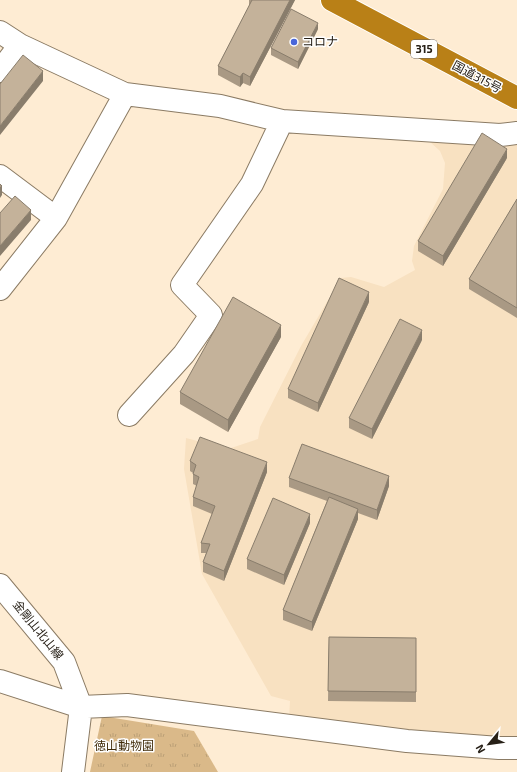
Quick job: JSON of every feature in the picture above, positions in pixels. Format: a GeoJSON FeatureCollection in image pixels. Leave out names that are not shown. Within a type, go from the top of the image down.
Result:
{"type":"FeatureCollection","features":[{"type":"Feature","properties":{"kind":"highway","name":"国道315号"},"geometry":{"type":"LineString","coordinates":[[332,0],[517,98]]}},
{"type":"Feature","properties":{"kind":"street"},"geometry":{"type":"LineString","coordinates":[[0,32],[20,44],[125,94],[220,106],[282,121],[500,135],[517,133]]}},
{"type":"Feature","properties":{"kind":"street"},"geometry":{"type":"LineString","coordinates":[[0,71],[20,44]]}},
{"type":"Feature","properties":{"kind":"street"},"geometry":{"type":"LineString","coordinates":[[0,289],[56,218],[125,94]]}},
{"type":"Feature","properties":{"kind":"street"},"geometry":{"type":"LineString","coordinates":[[129,415],[184,354],[211,314],[182,285],[252,184],[282,121]]}},
{"type":"Feature","properties":{"kind":"street"},"geometry":{"type":"LineString","coordinates":[[0,176],[56,218]]}},
{"type":"Feature","properties":{"kind":"street","name":"金剛山北山線"},"geometry":{"type":"LineString","coordinates":[[0,585],[64,662],[81,708],[73,772]]}},
{"type":"Feature","properties":{"kind":"street"},"geometry":{"type":"LineString","coordinates":[[0,681],[81,708],[127,705],[407,741],[517,748]]}},
{"type":"Feature","properties":{"kind":"shaded area"},"geometry":{"type":"Polygon","coordinates":[[[417,130],[517,143],[517,738],[289,720],[290,701],[271,696],[202,574],[184,469],[186,438],[228,449],[258,439],[260,427],[301,346],[341,278],[351,277],[384,287],[415,270],[412,261],[414,246],[443,189],[445,163],[440,151],[417,130]]]}},
{"type":"Feature","properties":{"kind":"green space","name":"徳山動物園"},"geometry":{"type":"Polygon","coordinates":[[[102,716],[194,731],[218,772],[90,772],[102,716]]]}},
{"type":"Feature","properties":{"kind":"building"},"geometry":{"type":"Polygon","coordinates":[[[252,0],[290,0],[250,77],[243,73],[240,77],[218,66],[252,0]]]}},
{"type":"Feature","properties":{"kind":"building","name":"コロナ"},"geometry":{"type":"Polygon","coordinates":[[[291,9],[318,23],[298,62],[271,48],[291,9]]]}},
{"type":"Feature","properties":{"kind":"building"},"geometry":{"type":"Polygon","coordinates":[[[23,55],[43,71],[0,126],[0,84],[23,55]]]}},
{"type":"Feature","properties":{"kind":"building"},"geometry":{"type":"Polygon","coordinates":[[[482,133],[507,149],[443,256],[418,241],[482,133]]]}},
{"type":"Feature","properties":{"kind":"building"},"geometry":{"type":"Polygon","coordinates":[[[15,196],[31,210],[0,246],[0,213],[15,196]]]}},
{"type":"Feature","properties":{"kind":"building"},"geometry":{"type":"Polygon","coordinates":[[[517,199],[517,308],[469,279],[517,199]]]}},
{"type":"Feature","properties":{"kind":"building"},"geometry":{"type":"Polygon","coordinates":[[[339,278],[369,292],[318,403],[288,389],[339,278]]]}},
{"type":"Feature","properties":{"kind":"building"},"geometry":{"type":"Polygon","coordinates":[[[233,297],[281,325],[228,420],[180,392],[233,297]]]}},
{"type":"Feature","properties":{"kind":"building"},"geometry":{"type":"Polygon","coordinates":[[[400,319],[422,330],[372,429],[349,418],[400,319]]]}},
{"type":"Feature","properties":{"kind":"building"},"geometry":{"type":"Polygon","coordinates":[[[200,437],[267,462],[224,571],[203,562],[210,544],[201,543],[215,506],[193,497],[199,477],[193,474],[196,465],[190,461],[200,437]]]}},
{"type":"Feature","properties":{"kind":"building"},"geometry":{"type":"Polygon","coordinates":[[[302,444],[389,476],[377,510],[289,478],[302,444]]]}},
{"type":"Feature","properties":{"kind":"building"},"geometry":{"type":"Polygon","coordinates":[[[329,497],[358,509],[312,622],[283,610],[329,497]]]}},
{"type":"Feature","properties":{"kind":"building"},"geometry":{"type":"Polygon","coordinates":[[[273,498],[310,514],[284,575],[247,559],[273,498]]]}},
{"type":"Feature","properties":{"kind":"building"},"geometry":{"type":"Polygon","coordinates":[[[329,637],[416,638],[416,692],[328,691],[329,637]]]}},
{"type":"Feature","properties":{"kind":"place","name":"コロナ"},"geometry":{"type":"Point","coordinates":[294,42]}}]}
